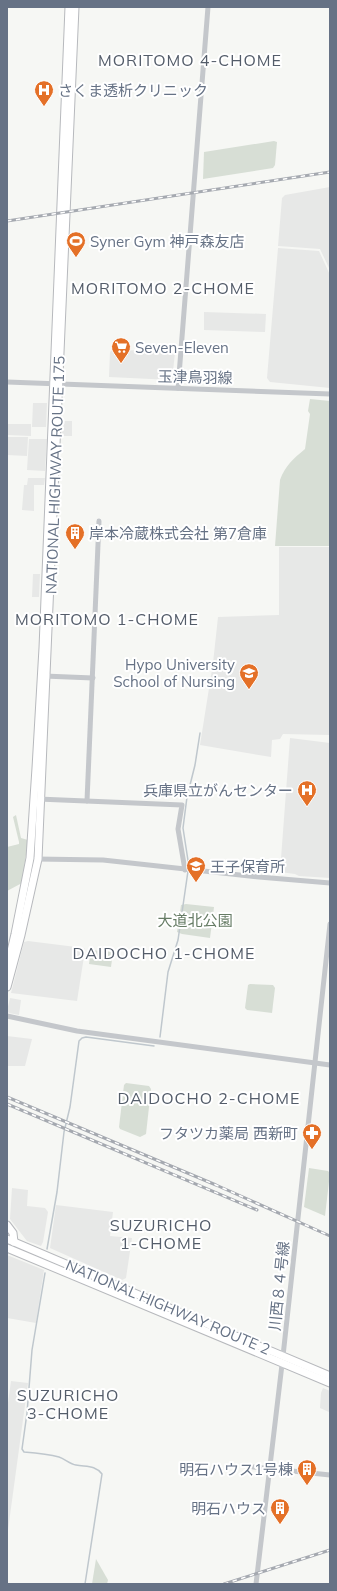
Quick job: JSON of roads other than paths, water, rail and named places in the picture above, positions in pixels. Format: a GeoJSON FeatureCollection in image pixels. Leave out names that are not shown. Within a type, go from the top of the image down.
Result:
{"type":"FeatureCollection","features":[{"type":"Feature","properties":{"kind":"highway","name":"NATIONAL HIGHWAY ROUTE 175"},"geometry":{"type":"LineString","coordinates":[[7,987],[21,935],[34,859],[38,799],[56,383],[69,7]]}},
{"type":"Feature","properties":{"kind":"highway","name":"NATIONAL HIGHWAY ROUTE 175"},"geometry":{"type":"LineString","coordinates":[[56,383],[75,7]]}},
{"type":"Feature","properties":{"kind":"highway","name":"NATIONAL HIGHWAY ROUTE 175"},"geometry":{"type":"LineString","coordinates":[[7,968],[34,859]]}},
{"type":"Feature","properties":{"kind":"highway"},"geometry":{"type":"LineString","coordinates":[[7,1225],[13,1232],[14,1242]]}},
{"type":"Feature","properties":{"kind":"highway","name":"NATIONAL HIGHWAY ROUTE 2"},"geometry":{"type":"LineString","coordinates":[[7,1239],[283,1360],[330,1383]]}},
{"type":"Feature","properties":{"kind":"highway","name":"NATIONAL HIGHWAY ROUTE 2"},"geometry":{"type":"LineString","coordinates":[[7,1248],[283,1360],[330,1376]]}},
{"type":"Feature","properties":{"kind":"street"},"geometry":{"type":"LineString","coordinates":[[178,388],[208,7]]}},
{"type":"Feature","properties":{"kind":"street","name":"玉津鳥羽線"},"geometry":{"type":"LineString","coordinates":[[7,382],[330,394]]}},
{"type":"Feature","properties":{"kind":"street"},"geometry":{"type":"LineString","coordinates":[[87,801],[99,521]]}},
{"type":"Feature","properties":{"kind":"street"},"geometry":{"type":"LineString","coordinates":[[44,676],[93,678]]}},
{"type":"Feature","properties":{"kind":"street"},"geometry":{"type":"LineString","coordinates":[[38,799],[182,805],[178,829],[185,870]]}},
{"type":"Feature","properties":{"kind":"street"},"geometry":{"type":"LineString","coordinates":[[34,859],[103,860],[185,870],[330,883]]}},
{"type":"Feature","properties":{"kind":"street","name":"川西８４号線"},"geometry":{"type":"LineString","coordinates":[[256,1584],[283,1360],[330,924]]}},
{"type":"Feature","properties":{"kind":"street"},"geometry":{"type":"LineString","coordinates":[[7,1016],[77,1031],[330,1065]]}},
{"type":"Feature","properties":{"kind":"street"},"geometry":{"type":"LineString","coordinates":[[253,1467],[330,1475]]}},
{"type":"Feature","properties":{"kind":"waterway"},"geometry":{"type":"LineString","coordinates":[[189,867],[183,828],[187,797],[195,765],[200,733]]}},
{"type":"Feature","properties":{"kind":"waterway"},"geometry":{"type":"LineString","coordinates":[[160,1037],[168,972],[178,940],[188,871]]}},
{"type":"Feature","properties":{"kind":"waterway"},"geometry":{"type":"LineString","coordinates":[[47,1249],[57,1192],[64,1132],[70,1107],[79,1041],[86,1037],[154,1046]]}},
{"type":"Feature","properties":{"kind":"waterway"},"geometry":{"type":"LineString","coordinates":[[45,1273],[32,1350],[27,1413],[22,1449],[24,1452],[55,1456],[74,1464],[94,1468],[102,1474],[85,1584]]}},
{"type":"Feature","properties":{"kind":"railway"},"geometry":{"type":"LineString","coordinates":[[7,221],[330,172]]}},
{"type":"Feature","properties":{"kind":"railway"},"geometry":{"type":"LineString","coordinates":[[7,1097],[216,1185],[330,1236]]}},
{"type":"Feature","properties":{"kind":"railway"},"geometry":{"type":"LineString","coordinates":[[7,1104],[257,1210]]}},
{"type":"Feature","properties":{"kind":"railway"},"geometry":{"type":"LineString","coordinates":[[224,1584],[330,1550]]}},
{"type":"Feature","properties":{"kind":"place","name":"さくま透析クリニック"},"geometry":{"type":"Point","coordinates":[44,107]}},
{"type":"Feature","properties":{"kind":"place","name":"Syner Gym 神戸森友店"},"geometry":{"type":"Point","coordinates":[76,258]}},
{"type":"Feature","properties":{"kind":"place","name":"Seven-Eleven"},"geometry":{"type":"Point","coordinates":[121,364]}},
{"type":"Feature","properties":{"kind":"place","name":"岸本冷蔵株式会社 第7倉庫"},"geometry":{"type":"Point","coordinates":[75,550]}},
{"type":"Feature","properties":{"kind":"place","name":"Hypo University School of Nursing"},"geometry":{"type":"Point","coordinates":[249,690]}},
{"type":"Feature","properties":{"kind":"place","name":"兵庫県立がんセンター"},"geometry":{"type":"Point","coordinates":[307,807]}},
{"type":"Feature","properties":{"kind":"place","name":"王子保育所"},"geometry":{"type":"Point","coordinates":[196,883]}},
{"type":"Feature","properties":{"kind":"place","name":"フタツカ薬局 西新町"},"geometry":{"type":"Point","coordinates":[312,1150]}},
{"type":"Feature","properties":{"kind":"place","name":"明石ハウス1号棟"},"geometry":{"type":"Point","coordinates":[307,1486]}},
{"type":"Feature","properties":{"kind":"place","name":"明石ハウス"},"geometry":{"type":"Point","coordinates":[280,1525]}},
{"type":"Feature","properties":{"kind":"district","name":"MORITOMO 4-CHOME"},"geometry":{"type":"Point","coordinates":[190,60]}},
{"type":"Feature","properties":{"kind":"district","name":"MORITOMO 2-CHOME"},"geometry":{"type":"Point","coordinates":[163,288]}},
{"type":"Feature","properties":{"kind":"district","name":"MORITOMO 1-CHOME"},"geometry":{"type":"Point","coordinates":[107,619]}},
{"type":"Feature","properties":{"kind":"district","name":"DAIDOCHO 1-CHOME"},"geometry":{"type":"Point","coordinates":[164,953]}},
{"type":"Feature","properties":{"kind":"district","name":"DAIDOCHO 2-CHOME"},"geometry":{"type":"Point","coordinates":[209,1098]}},
{"type":"Feature","properties":{"kind":"district","name":"SUZURICHO 1-CHOME"},"geometry":{"type":"Point","coordinates":[161,1234]}},
{"type":"Feature","properties":{"kind":"district","name":"SUZURICHO 3-CHOME"},"geometry":{"type":"Point","coordinates":[68,1404]}},
{"type":"Feature","properties":{"kind":"park label","name":"大道北公園"},"geometry":{"type":"Point","coordinates":[195,920]}}]}
